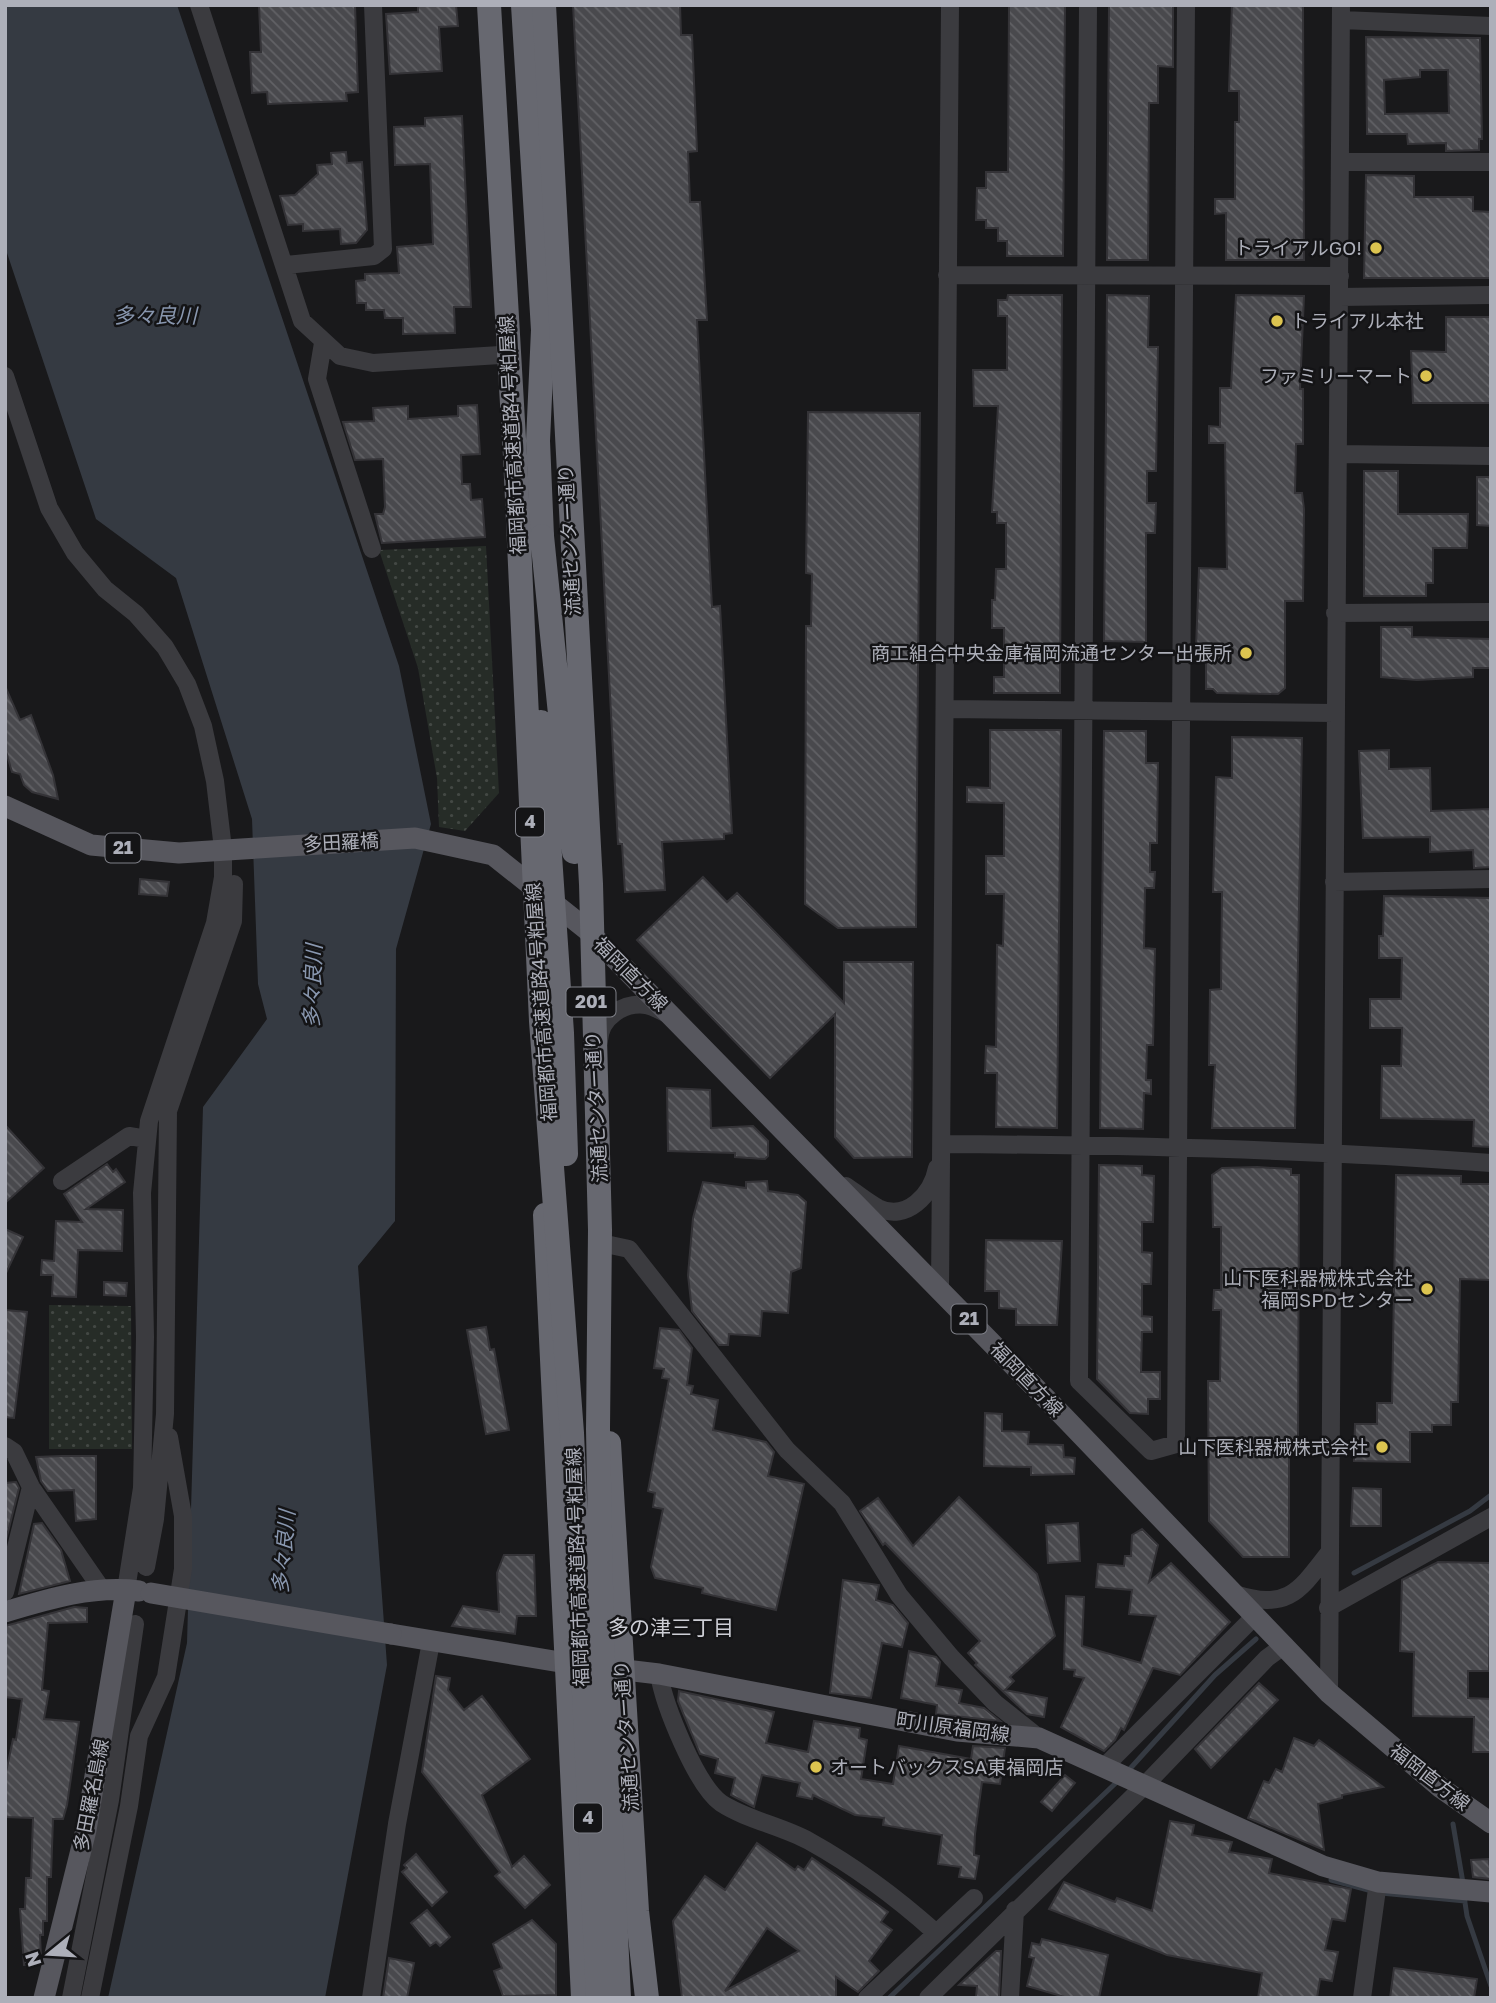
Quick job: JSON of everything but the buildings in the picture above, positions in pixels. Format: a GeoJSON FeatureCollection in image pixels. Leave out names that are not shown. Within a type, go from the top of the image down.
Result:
{"type":"FeatureCollection","features":[{"type":"Feature","properties":{"kind":"highway"},"geometry":{"type":"LineString","coordinates":[[480,5],[540,1085],[583,1998]]}},
{"type":"Feature","properties":{"kind":"highway","name":"福岡都市高速道路4号粕屋線"},"geometry":{"type":"LineString","coordinates":[[489,5],[515,456],[541,1021],[572,1433],[598,1998]]}},
{"type":"Feature","properties":{"kind":"highway"},"geometry":{"type":"LineString","coordinates":[[523,5],[542,330],[538,441],[542,536],[579,907],[594,1011]]}},
{"type":"Feature","properties":{"kind":"highway","name":"福岡都市高速道路4号粕屋線"},"geometry":{"type":"LineString","coordinates":[[543,5],[590,858],[600,1230],[598,1429],[602,1624],[619,1998]]}},
{"type":"Feature","properties":{"kind":"highway","name":"流通センター通り"},"geometry":{"type":"LineString","coordinates":[[543,5],[586,929],[597,1096],[601,1243],[621,1670],[637,1912],[647,1998]]}},
{"type":"Feature","properties":{"kind":"highway"},"geometry":{"type":"LineString","coordinates":[[502,402],[532,634],[546,772],[567,1129],[562,1284]]}},
{"type":"Feature","properties":{"kind":"main road","name":"21"},"geometry":{"type":"LineString","coordinates":[[5,806],[91,845],[179,853],[223,849]]}},
{"type":"Feature","properties":{"kind":"main road","name":"多田羅橋"},"geometry":{"type":"LineString","coordinates":[[223,849],[415,838],[432,841]]}},
{"type":"Feature","properties":{"kind":"main road","name":"福岡直方線"},"geometry":{"type":"LineString","coordinates":[[432,841],[493,855],[586,929],[1329,1693],[1431,1780],[1491,1824]]}},
{"type":"Feature","properties":{"kind":"main road","name":"町川原福岡線"},"geometry":{"type":"LineString","coordinates":[[126,1590],[430,1642],[659,1674],[957,1731],[1039,1738],[1323,1866],[1378,1882],[1491,1892]]}},
{"type":"Feature","properties":{"kind":"main road"},"geometry":{"type":"LineString","coordinates":[[5,1612],[51,1597],[126,1590]]}},
{"type":"Feature","properties":{"kind":"main road","name":"多田羅名島線"},"geometry":{"type":"LineString","coordinates":[[44,1998],[86,1830],[126,1590]]}},
{"type":"Feature","properties":{"kind":"street"},"geometry":{"type":"LineString","coordinates":[[199,5],[286,265],[302,321],[323,343],[340,355],[373,363],[500,355]]}},
{"type":"Feature","properties":{"kind":"street"},"geometry":{"type":"LineString","coordinates":[[286,265],[374,256],[383,249],[373,5]]}},
{"type":"Feature","properties":{"kind":"street"},"geometry":{"type":"LineString","coordinates":[[940,1290],[950,5]]}},
{"type":"Feature","properties":{"kind":"street"},"geometry":{"type":"LineString","coordinates":[[1088,5],[1079,1381],[1151,1451],[1176,1444],[1186,5]]}},
{"type":"Feature","properties":{"kind":"street"},"geometry":{"type":"LineString","coordinates":[[1329,1693],[1341,13],[1491,26]]}},
{"type":"Feature","properties":{"kind":"street"},"geometry":{"type":"LineString","coordinates":[[1340,162],[1491,162]]}},
{"type":"Feature","properties":{"kind":"street"},"geometry":{"type":"LineString","coordinates":[[947,275],[1340,276]]}},
{"type":"Feature","properties":{"kind":"street"},"geometry":{"type":"LineString","coordinates":[[1339,297],[1491,295]]}},
{"type":"Feature","properties":{"kind":"street"},"geometry":{"type":"LineString","coordinates":[[323,343],[317,379],[372,549]]}},
{"type":"Feature","properties":{"kind":"street"},"geometry":{"type":"LineString","coordinates":[[5,376],[49,508],[75,553],[105,589],[136,614],[187,684],[208,748],[223,849],[223,877],[215,923],[181,1029],[165,1066],[149,1121],[142,1193],[145,1337],[142,1488],[126,1590]]}},
{"type":"Feature","properties":{"kind":"street"},"geometry":{"type":"LineString","coordinates":[[1339,454],[1491,456]]}},
{"type":"Feature","properties":{"kind":"street"},"geometry":{"type":"LineString","coordinates":[[1335,613],[1491,612]]}},
{"type":"Feature","properties":{"kind":"street"},"geometry":{"type":"LineString","coordinates":[[946,709],[1334,713]]}},
{"type":"Feature","properties":{"kind":"street"},"geometry":{"type":"LineString","coordinates":[[1334,882],[1491,879]]}},
{"type":"Feature","properties":{"kind":"street"},"geometry":{"type":"LineString","coordinates":[[146,1567],[155,1519],[165,1414],[168,1111],[233,921],[234,884]]}},
{"type":"Feature","properties":{"kind":"street"},"geometry":{"type":"LineString","coordinates":[[597,1096],[599,1034],[606,1020],[622,1007],[648,1005],[673,1017]]}},
{"type":"Feature","properties":{"kind":"street"},"geometry":{"type":"LineString","coordinates":[[62,1181],[129,1136],[147,1139]]}},
{"type":"Feature","properties":{"kind":"street"},"geometry":{"type":"LineString","coordinates":[[942,1144],[1178,1145],[1332,1151],[1491,1163]]}},
{"type":"Feature","properties":{"kind":"street"},"geometry":{"type":"LineString","coordinates":[[822,1170],[880,1209],[907,1210],[924,1198],[935,1179],[942,1144]]}},
{"type":"Feature","properties":{"kind":"street"},"geometry":{"type":"LineString","coordinates":[[601,1243],[629,1249],[787,1450],[842,1503],[899,1595],[951,1657],[995,1703],[1039,1738]]}},
{"type":"Feature","properties":{"kind":"street"},"geometry":{"type":"LineString","coordinates":[[90,1998],[129,1806],[139,1736],[166,1676],[183,1569],[183,1516],[165,1414]]}},
{"type":"Feature","properties":{"kind":"street"},"geometry":{"type":"LineString","coordinates":[[5,1446],[14,1452],[31,1487],[103,1591]]}},
{"type":"Feature","properties":{"kind":"street"},"geometry":{"type":"LineString","coordinates":[[5,1591],[31,1487]]}},
{"type":"Feature","properties":{"kind":"street"},"geometry":{"type":"LineString","coordinates":[[1328,1608],[1491,1517]]}},
{"type":"Feature","properties":{"kind":"street"},"geometry":{"type":"LineString","coordinates":[[1472,1528],[1491,1529]]}},
{"type":"Feature","properties":{"kind":"street"},"geometry":{"type":"LineString","coordinates":[[1235,1594],[1268,1601],[1294,1594],[1328,1554]]}},
{"type":"Feature","properties":{"kind":"street"},"geometry":{"type":"LineString","coordinates":[[1108,1769],[1256,1615]]}},
{"type":"Feature","properties":{"kind":"street"},"geometry":{"type":"LineString","coordinates":[[71,1998],[110,1800],[135,1624]]}},
{"type":"Feature","properties":{"kind":"street"},"geometry":{"type":"LineString","coordinates":[[371,1998],[397,1824],[430,1642]]}},
{"type":"Feature","properties":{"kind":"street"},"geometry":{"type":"LineString","coordinates":[[928,1998],[1267,1658],[1285,1645]]}},
{"type":"Feature","properties":{"kind":"street"},"geometry":{"type":"LineString","coordinates":[[659,1674],[662,1693],[686,1751],[706,1787],[720,1802],[808,1840],[906,1906],[935,1932]]}},
{"type":"Feature","properties":{"kind":"street"},"geometry":{"type":"LineString","coordinates":[[1362,1998],[1378,1882]]}},
{"type":"Feature","properties":{"kind":"street"},"geometry":{"type":"LineString","coordinates":[[867,1998],[974,1898]]}},
{"type":"Feature","properties":{"kind":"street"},"geometry":{"type":"LineString","coordinates":[[1010,1998],[1015,1910]]}},
{"type":"Feature","properties":{"kind":"shaded area"},"geometry":{"type":"Polygon","coordinates":[[[486,546],[499,793],[465,831],[439,827],[437,778],[418,668],[379,550],[486,546]]]}},
{"type":"Feature","properties":{"kind":"shaded area"},"geometry":{"type":"Polygon","coordinates":[[[49,1305],[131,1306],[132,1449],[49,1449],[49,1305]]]}},
{"type":"Feature","properties":{"kind":"water","name":"多々良川"},"geometry":{"type":"Polygon","coordinates":[[[5,5],[177,5],[399,666],[431,824],[396,949],[395,1221],[358,1266],[387,1665],[325,1998],[108,1998],[187,1643],[203,1107],[267,1019],[258,984],[252,819],[176,578],[96,519],[5,247],[5,5]]]}},
{"type":"Feature","properties":{"kind":"waterway"},"geometry":{"type":"LineString","coordinates":[[1354,1573],[1470,1511],[1491,1495]]}},
{"type":"Feature","properties":{"kind":"waterway"},"geometry":{"type":"LineString","coordinates":[[1127,1772],[1215,1675],[1256,1639]]}},
{"type":"Feature","properties":{"kind":"waterway"},"geometry":{"type":"LineString","coordinates":[[889,1998],[1120,1779]]}},
{"type":"Feature","properties":{"kind":"waterway"},"geometry":{"type":"LineString","coordinates":[[1453,1824],[1463,1883]]}},
{"type":"Feature","properties":{"kind":"waterway"},"geometry":{"type":"LineString","coordinates":[[1331,1880],[1372,1891]]}},
{"type":"Feature","properties":{"kind":"waterway"},"geometry":{"type":"LineString","coordinates":[[1381,1893],[1465,1901]]}},
{"type":"Feature","properties":{"kind":"waterway"},"geometry":{"type":"LineString","coordinates":[[1464,1896],[1467,1916],[1491,1986]]}},
{"type":"Feature","properties":{"kind":"place","name":"トライアルGO!"},"geometry":{"type":"Point","coordinates":[1376,248]}},
{"type":"Feature","properties":{"kind":"place","name":"トライアル本社"},"geometry":{"type":"Point","coordinates":[1277,321]}},
{"type":"Feature","properties":{"kind":"place","name":"ファミリーマート"},"geometry":{"type":"Point","coordinates":[1426,376]}},
{"type":"Feature","properties":{"kind":"place","name":"商工組合中央金庫福岡流通センター出張所"},"geometry":{"type":"Point","coordinates":[1246,653]}},
{"type":"Feature","properties":{"kind":"place","name":"山下医科器械株式会社 福岡SPDセンター"},"geometry":{"type":"Point","coordinates":[1427,1289]}},
{"type":"Feature","properties":{"kind":"place","name":"山下医科器械株式会社"},"geometry":{"type":"Point","coordinates":[1382,1447]}},
{"type":"Feature","properties":{"kind":"place","name":"オートバックスSA東福岡店"},"geometry":{"type":"Point","coordinates":[816,1767]}},
{"type":"Feature","properties":{"kind":"district","name":"多の津三丁目"},"geometry":{"type":"Point","coordinates":[671,1628]}}]}
